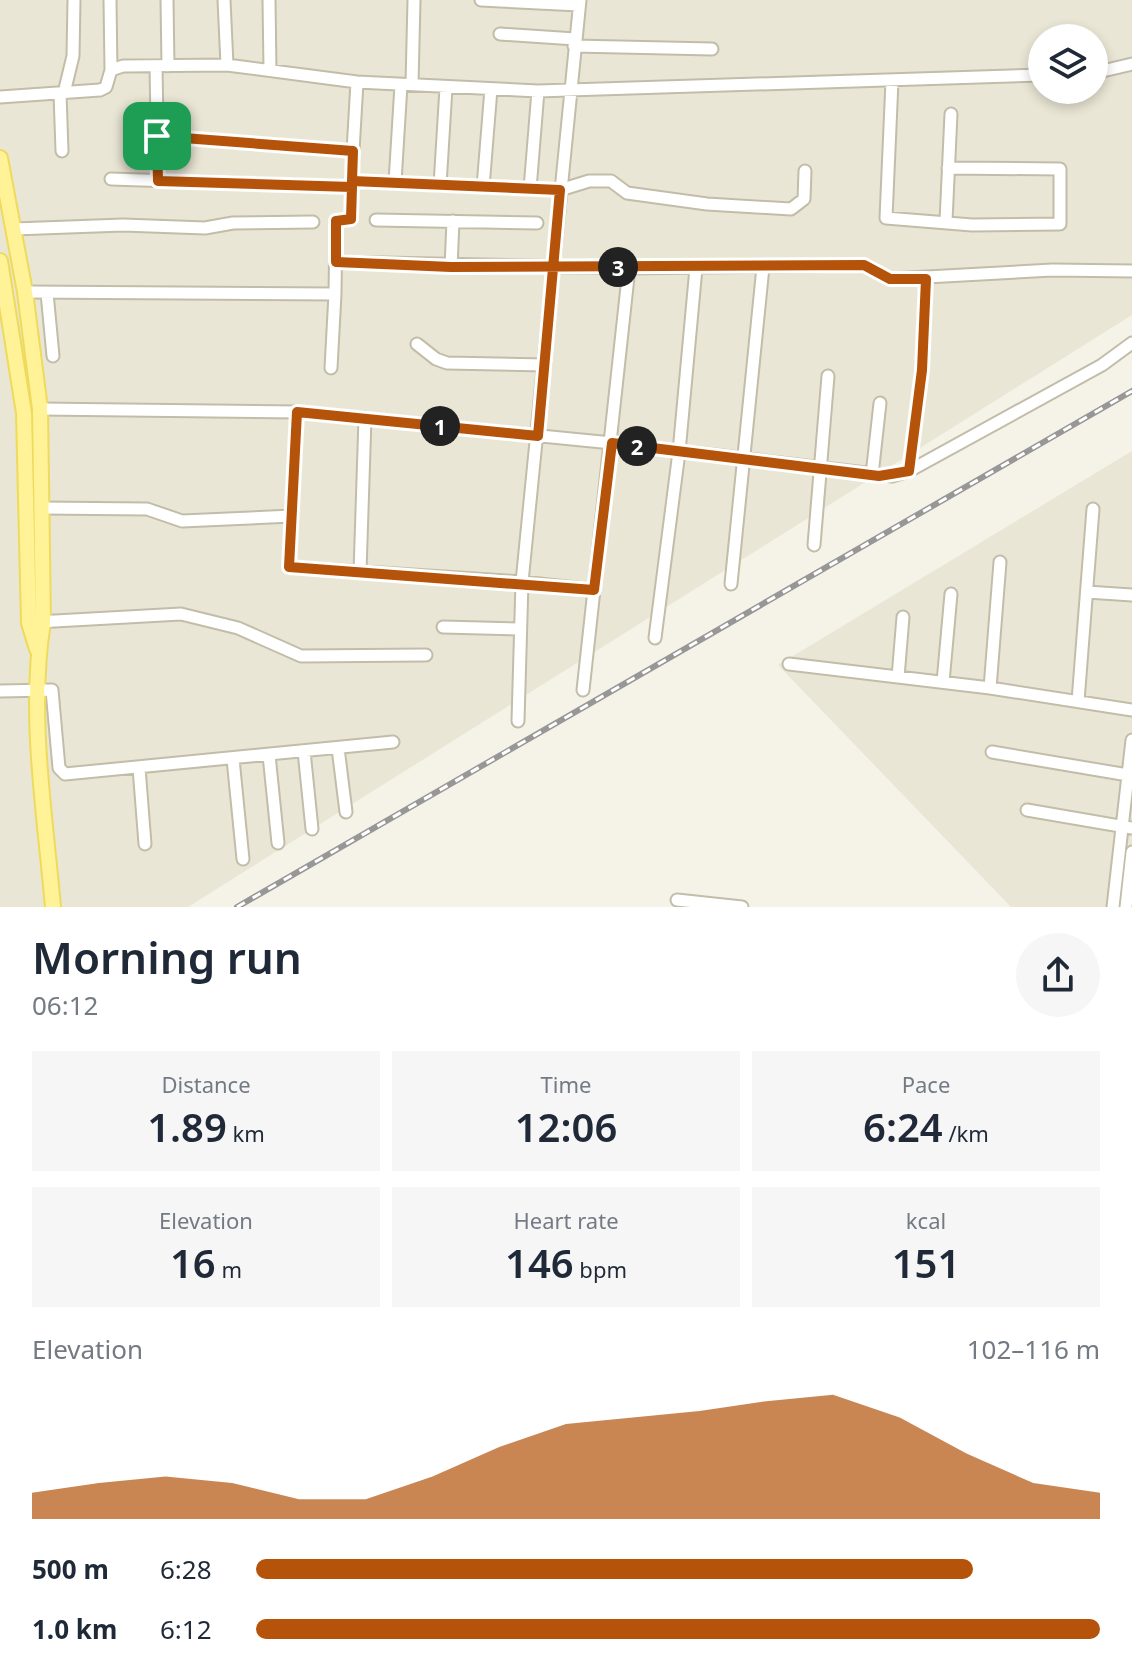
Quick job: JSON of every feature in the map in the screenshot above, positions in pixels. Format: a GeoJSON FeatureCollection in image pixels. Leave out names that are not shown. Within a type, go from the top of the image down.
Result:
{"type":"FeatureCollection","features":[{"type":"Feature","properties":{"kind":"main road"},"geometry":{"type":"LineString","coordinates":[[0,158],[25,292],[40,409],[41,508],[36,622]]}},
{"type":"Feature","properties":{"kind":"main road"},"geometry":{"type":"LineString","coordinates":[[0,261],[24,413],[43,785],[53,907]]}},
{"type":"Feature","properties":{"kind":"street"},"geometry":{"type":"LineString","coordinates":[[62,151],[62,93],[73,56],[74,0]]}},
{"type":"Feature","properties":{"kind":"street"},"geometry":{"type":"LineString","coordinates":[[0,97],[104,89],[111,70],[110,0]]}},
{"type":"Feature","properties":{"kind":"street"},"geometry":{"type":"LineString","coordinates":[[158,181],[157,136],[167,0]]}},
{"type":"Feature","properties":{"kind":"street"},"geometry":{"type":"LineString","coordinates":[[224,0],[227,65]]}},
{"type":"Feature","properties":{"kind":"street"},"geometry":{"type":"LineString","coordinates":[[269,0],[270,70]]}},
{"type":"Feature","properties":{"kind":"street"},"geometry":{"type":"LineString","coordinates":[[395,182],[414,0]]}},
{"type":"Feature","properties":{"kind":"street"},"geometry":{"type":"LineString","coordinates":[[481,0],[579,2],[522,582],[518,721]]}},
{"type":"Feature","properties":{"kind":"street"},"geometry":{"type":"LineString","coordinates":[[500,34],[575,43],[712,49]]}},
{"type":"Feature","properties":{"kind":"street"},"geometry":{"type":"LineString","coordinates":[[1108,70],[1132,64]]}},
{"type":"Feature","properties":{"kind":"street"},"geometry":{"type":"LineString","coordinates":[[111,70],[227,65],[357,82],[538,91],[1028,76]]}},
{"type":"Feature","properties":{"kind":"street"},"geometry":{"type":"LineString","coordinates":[[892,81],[886,218],[972,225],[1060,224],[1059,169],[948,168]]}},
{"type":"Feature","properties":{"kind":"street"},"geometry":{"type":"LineString","coordinates":[[331,368],[336,221],[351,219],[357,82]]}},
{"type":"Feature","properties":{"kind":"street"},"geometry":{"type":"LineString","coordinates":[[440,185],[446,88]]}},
{"type":"Feature","properties":{"kind":"street"},"geometry":{"type":"LineString","coordinates":[[483,187],[491,89]]}},
{"type":"Feature","properties":{"kind":"street"},"geometry":{"type":"LineString","coordinates":[[530,189],[538,91]]}},
{"type":"Feature","properties":{"kind":"street"},"geometry":{"type":"LineString","coordinates":[[946,221],[951,114]]}},
{"type":"Feature","properties":{"kind":"street"},"geometry":{"type":"LineString","coordinates":[[157,136],[353,151]]}},
{"type":"Feature","properties":{"kind":"street"},"geometry":{"type":"LineString","coordinates":[[111,179],[352,184],[395,182],[560,190],[589,181],[611,181],[627,193],[707,204],[791,209],[804,199],[805,171]]}},
{"type":"Feature","properties":{"kind":"street"},"geometry":{"type":"LineString","coordinates":[[376,220],[537,223]]}},
{"type":"Feature","properties":{"kind":"street"},"geometry":{"type":"LineString","coordinates":[[451,267],[453,221]]}},
{"type":"Feature","properties":{"kind":"street"},"geometry":{"type":"LineString","coordinates":[[14,229],[123,225],[205,228],[233,223],[313,222]]}},
{"type":"Feature","properties":{"kind":"street"},"geometry":{"type":"LineString","coordinates":[[336,262],[451,267],[864,265],[890,279],[1052,270],[1132,271]]}},
{"type":"Feature","properties":{"kind":"street"},"geometry":{"type":"LineString","coordinates":[[731,584],[746,460],[763,267]]}},
{"type":"Feature","properties":{"kind":"street"},"geometry":{"type":"LineString","coordinates":[[583,690],[629,268]]}},
{"type":"Feature","properties":{"kind":"street"},"geometry":{"type":"LineString","coordinates":[[655,638],[679,452],[696,268]]}},
{"type":"Feature","properties":{"kind":"street"},"geometry":{"type":"LineString","coordinates":[[909,471],[922,370],[926,279]]}},
{"type":"Feature","properties":{"kind":"street"},"geometry":{"type":"LineString","coordinates":[[25,292],[335,294]]}},
{"type":"Feature","properties":{"kind":"street"},"geometry":{"type":"LineString","coordinates":[[47,293],[53,356]]}},
{"type":"Feature","properties":{"kind":"street"},"geometry":{"type":"LineString","coordinates":[[29,325],[50,323]]}},
{"type":"Feature","properties":{"kind":"street"},"geometry":{"type":"LineString","coordinates":[[40,409],[297,412],[612,443],[872,475],[909,471],[1102,365],[1132,343]]}},
{"type":"Feature","properties":{"kind":"street"},"geometry":{"type":"LineString","coordinates":[[417,344],[447,363],[545,365]]}},
{"type":"Feature","properties":{"kind":"street"},"geometry":{"type":"LineString","coordinates":[[814,545],[828,376]]}},
{"type":"Feature","properties":{"kind":"street"},"geometry":{"type":"LineString","coordinates":[[872,475],[880,403]]}},
{"type":"Feature","properties":{"kind":"street"},"geometry":{"type":"LineString","coordinates":[[297,412],[289,567],[522,582],[594,590]]}},
{"type":"Feature","properties":{"kind":"street"},"geometry":{"type":"LineString","coordinates":[[360,572],[365,418]]}},
{"type":"Feature","properties":{"kind":"street"},"geometry":{"type":"LineString","coordinates":[[41,508],[147,509],[182,521],[292,516]]}},
{"type":"Feature","properties":{"kind":"street"},"geometry":{"type":"LineString","coordinates":[[1078,701],[1093,509]]}},
{"type":"Feature","properties":{"kind":"street"},"geometry":{"type":"LineString","coordinates":[[990,688],[1000,562]]}},
{"type":"Feature","properties":{"kind":"street"},"geometry":{"type":"LineString","coordinates":[[1087,592],[1132,595]]}},
{"type":"Feature","properties":{"kind":"street"},"geometry":{"type":"LineString","coordinates":[[943,682],[951,594]]}},
{"type":"Feature","properties":{"kind":"street"},"geometry":{"type":"LineString","coordinates":[[36,622],[181,614],[238,628],[301,656],[426,655]]}},
{"type":"Feature","properties":{"kind":"street"},"geometry":{"type":"LineString","coordinates":[[898,677],[903,617]]}},
{"type":"Feature","properties":{"kind":"street"},"geometry":{"type":"LineString","coordinates":[[443,627],[519,629]]}},
{"type":"Feature","properties":{"kind":"street"},"geometry":{"type":"LineString","coordinates":[[789,664],[990,688],[1132,710]]}},
{"type":"Feature","properties":{"kind":"street"},"geometry":{"type":"LineString","coordinates":[[0,691],[39,689],[53,692],[62,773],[393,742]]}},
{"type":"Feature","properties":{"kind":"street"},"geometry":{"type":"LineString","coordinates":[[1113,907],[1127,827],[1132,740]]}},
{"type":"Feature","properties":{"kind":"street"},"geometry":{"type":"LineString","coordinates":[[338,748],[346,812]]}},
{"type":"Feature","properties":{"kind":"street"},"geometry":{"type":"LineString","coordinates":[[304,751],[312,829]]}},
{"type":"Feature","properties":{"kind":"street"},"geometry":{"type":"LineString","coordinates":[[992,752],[1128,775]]}},
{"type":"Feature","properties":{"kind":"street"},"geometry":{"type":"LineString","coordinates":[[269,755],[278,843]]}},
{"type":"Feature","properties":{"kind":"street"},"geometry":{"type":"LineString","coordinates":[[233,759],[243,859]]}},
{"type":"Feature","properties":{"kind":"street"},"geometry":{"type":"LineString","coordinates":[[139,768],[145,844]]}},
{"type":"Feature","properties":{"kind":"street"},"geometry":{"type":"LineString","coordinates":[[1027,810],[1127,827]]}},
{"type":"Feature","properties":{"kind":"street"},"geometry":{"type":"LineString","coordinates":[[1126,907],[1132,852]]}},
{"type":"Feature","properties":{"kind":"street"},"geometry":{"type":"LineString","coordinates":[[677,900],[742,907]]}},
{"type":"Feature","properties":{"kind":"shaded area"},"geometry":{"type":"Polygon","coordinates":[[[0,0],[1132,0],[1132,315],[188,907],[0,907],[0,0]]]}},
{"type":"Feature","properties":{"kind":"shaded area"},"geometry":{"type":"Polygon","coordinates":[[[1132,451],[1132,907],[1011,907],[778,665],[1132,451]]]}},
{"type":"Feature","properties":{"kind":"railway"},"geometry":{"type":"LineString","coordinates":[[237,907],[1132,391]]}},
{"type":"Feature","properties":{"kind":"route"},"geometry":{"type":"LineString","coordinates":[[157,136],[158,181],[352,187],[351,219],[336,221],[336,262],[451,267],[553,265],[696,268],[864,265],[890,279],[926,279],[922,370],[909,471],[879,476],[612,443],[594,590],[522,582],[289,567],[297,412],[538,436],[553,265],[560,190],[352,181],[353,151],[157,136]]}}]}
